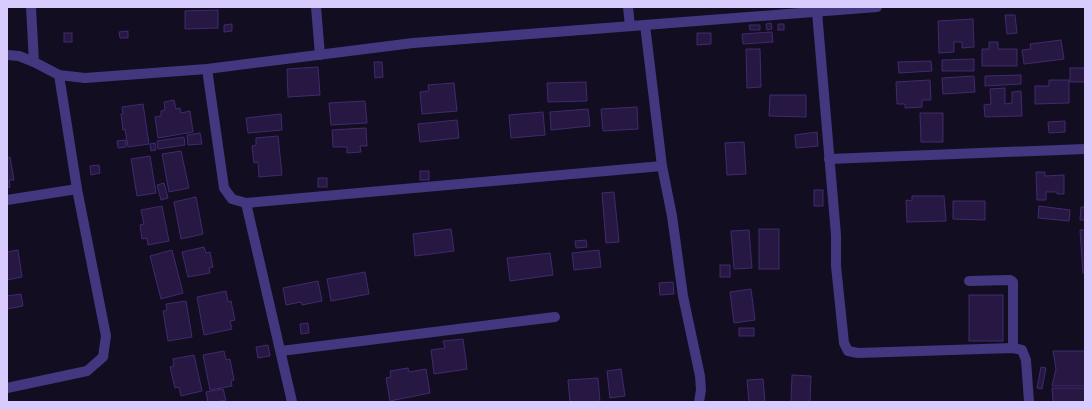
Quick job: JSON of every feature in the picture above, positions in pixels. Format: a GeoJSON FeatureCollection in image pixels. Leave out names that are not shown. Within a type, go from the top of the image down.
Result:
{"type":"FeatureCollection","features":[{"type":"Feature","properties":{"kind":"street"},"geometry":{"type":"LineString","coordinates":[[31,7],[34,62]]}},
{"type":"Feature","properties":{"kind":"street"},"geometry":{"type":"LineString","coordinates":[[316,7],[320,55]]}},
{"type":"Feature","properties":{"kind":"street"},"geometry":{"type":"LineString","coordinates":[[628,7],[630,26]]}},
{"type":"Feature","properties":{"kind":"street"},"geometry":{"type":"LineString","coordinates":[[7,55],[19,56],[59,75],[85,78],[207,69],[413,43],[877,7]]}},
{"type":"Feature","properties":{"kind":"street"},"geometry":{"type":"LineString","coordinates":[[817,12],[836,235],[836,266],[844,343],[848,351],[858,353],[1013,348],[1022,350],[1026,360],[1029,402]]}},
{"type":"Feature","properties":{"kind":"street"},"geometry":{"type":"LineString","coordinates":[[645,25],[662,166],[672,216],[683,296],[700,376],[701,390],[699,402]]}},
{"type":"Feature","properties":{"kind":"street"},"geometry":{"type":"LineString","coordinates":[[207,69],[224,188],[232,199],[246,203],[662,166]]}},
{"type":"Feature","properties":{"kind":"street"},"geometry":{"type":"LineString","coordinates":[[7,388],[87,371],[103,357],[106,336],[77,189],[59,75]]}},
{"type":"Feature","properties":{"kind":"street"},"geometry":{"type":"LineString","coordinates":[[829,159],[1085,149]]}},
{"type":"Feature","properties":{"kind":"street"},"geometry":{"type":"LineString","coordinates":[[7,200],[77,189]]}},
{"type":"Feature","properties":{"kind":"street"},"geometry":{"type":"LineString","coordinates":[[246,203],[292,402]]}},
{"type":"Feature","properties":{"kind":"street"},"geometry":{"type":"LineString","coordinates":[[969,281],[1010,280],[1012,282],[1013,348]]}},
{"type":"Feature","properties":{"kind":"street"},"geometry":{"type":"LineString","coordinates":[[281,351],[555,317]]}},
{"type":"Feature","properties":{"kind":"building"},"geometry":{"type":"Polygon","coordinates":[[[218,10],[218,28],[185,29],[185,11],[218,10]]]}},
{"type":"Feature","properties":{"kind":"building"},"geometry":{"type":"Polygon","coordinates":[[[1005,15],[1015,15],[1017,33],[1007,34],[1005,15]]]}},
{"type":"Feature","properties":{"kind":"building"},"geometry":{"type":"Polygon","coordinates":[[[973,19],[974,47],[962,48],[962,42],[954,42],[954,52],[939,53],[938,21],[973,19]]]}},
{"type":"Feature","properties":{"kind":"building"},"geometry":{"type":"Polygon","coordinates":[[[771,23],[772,29],[767,30],[766,24],[771,23]]]}},
{"type":"Feature","properties":{"kind":"building"},"geometry":{"type":"Polygon","coordinates":[[[232,24],[232,31],[224,32],[224,25],[232,24]]]}},
{"type":"Feature","properties":{"kind":"building"},"geometry":{"type":"Polygon","coordinates":[[[778,24],[784,24],[784,30],[778,30],[778,24]]]}},
{"type":"Feature","properties":{"kind":"building"},"geometry":{"type":"Polygon","coordinates":[[[749,25],[760,25],[760,30],[750,30],[749,25]]]}},
{"type":"Feature","properties":{"kind":"building"},"geometry":{"type":"Polygon","coordinates":[[[128,31],[128,38],[120,38],[119,32],[128,31]]]}},
{"type":"Feature","properties":{"kind":"building"},"geometry":{"type":"Polygon","coordinates":[[[772,32],[773,42],[743,44],[742,34],[772,32]]]}},
{"type":"Feature","properties":{"kind":"building"},"geometry":{"type":"Polygon","coordinates":[[[64,33],[72,33],[72,42],[64,42],[64,33]]]}},
{"type":"Feature","properties":{"kind":"building"},"geometry":{"type":"Polygon","coordinates":[[[697,33],[711,33],[711,44],[697,45],[697,33]]]}},
{"type":"Feature","properties":{"kind":"building"},"geometry":{"type":"Polygon","coordinates":[[[1061,40],[1064,59],[1024,64],[1022,50],[1031,49],[1030,44],[1061,40]]]}},
{"type":"Feature","properties":{"kind":"building"},"geometry":{"type":"Polygon","coordinates":[[[989,42],[998,42],[998,49],[1017,49],[1017,66],[982,66],[982,49],[989,49],[989,42]]]}},
{"type":"Feature","properties":{"kind":"building"},"geometry":{"type":"Polygon","coordinates":[[[746,49],[760,49],[761,87],[747,88],[746,49]]]}},
{"type":"Feature","properties":{"kind":"building"},"geometry":{"type":"Polygon","coordinates":[[[974,59],[974,71],[942,71],[942,60],[974,59]]]}},
{"type":"Feature","properties":{"kind":"building"},"geometry":{"type":"Polygon","coordinates":[[[931,61],[932,71],[899,73],[898,62],[931,61]]]}},
{"type":"Feature","properties":{"kind":"building"},"geometry":{"type":"Polygon","coordinates":[[[374,62],[382,62],[383,77],[375,78],[374,62]]]}},
{"type":"Feature","properties":{"kind":"building"},"geometry":{"type":"Polygon","coordinates":[[[318,67],[320,95],[288,97],[287,69],[318,67]]]}},
{"type":"Feature","properties":{"kind":"building"},"geometry":{"type":"Polygon","coordinates":[[[1070,68],[1085,68],[1085,82],[1070,82],[1070,68]]]}},
{"type":"Feature","properties":{"kind":"building"},"geometry":{"type":"Polygon","coordinates":[[[1021,75],[1021,84],[985,86],[985,76],[1021,75]]]}},
{"type":"Feature","properties":{"kind":"building"},"geometry":{"type":"Polygon","coordinates":[[[974,76],[975,92],[943,94],[942,78],[974,76]]]}},
{"type":"Feature","properties":{"kind":"building"},"geometry":{"type":"Polygon","coordinates":[[[930,80],[931,100],[922,100],[922,107],[905,108],[905,104],[897,104],[896,82],[930,80]]]}},
{"type":"Feature","properties":{"kind":"building"},"geometry":{"type":"Polygon","coordinates":[[[1049,80],[1069,80],[1069,103],[1035,104],[1035,86],[1049,86],[1049,80]]]}},
{"type":"Feature","properties":{"kind":"building"},"geometry":{"type":"Polygon","coordinates":[[[586,82],[587,101],[548,102],[547,83],[586,82]]]}},
{"type":"Feature","properties":{"kind":"building"},"geometry":{"type":"Polygon","coordinates":[[[454,83],[457,111],[422,114],[420,92],[429,91],[428,85],[454,83]]]}},
{"type":"Feature","properties":{"kind":"building"},"geometry":{"type":"Polygon","coordinates":[[[1005,88],[1005,104],[1012,103],[1012,92],[1021,91],[1022,116],[985,117],[984,105],[991,104],[990,89],[1005,88]]]}},
{"type":"Feature","properties":{"kind":"building"},"geometry":{"type":"Polygon","coordinates":[[[770,95],[806,95],[806,117],[769,116],[770,95]]]}},
{"type":"Feature","properties":{"kind":"building"},"geometry":{"type":"Polygon","coordinates":[[[174,100],[176,109],[180,108],[181,113],[190,111],[193,132],[158,138],[155,117],[161,116],[161,111],[165,110],[164,102],[174,100]]]}},
{"type":"Feature","properties":{"kind":"building"},"geometry":{"type":"Polygon","coordinates":[[[365,101],[367,123],[331,125],[329,103],[365,101]]]}},
{"type":"Feature","properties":{"kind":"building"},"geometry":{"type":"Polygon","coordinates":[[[143,104],[149,144],[128,147],[125,129],[123,130],[121,114],[123,114],[122,107],[143,104]]]}},
{"type":"Feature","properties":{"kind":"building"},"geometry":{"type":"Polygon","coordinates":[[[637,107],[638,129],[603,131],[601,109],[637,107]]]}},
{"type":"Feature","properties":{"kind":"building"},"geometry":{"type":"Polygon","coordinates":[[[588,109],[590,126],[551,130],[550,112],[588,109]]]}},
{"type":"Feature","properties":{"kind":"building"},"geometry":{"type":"Polygon","coordinates":[[[543,112],[545,135],[511,138],[509,115],[543,112]]]}},
{"type":"Feature","properties":{"kind":"building"},"geometry":{"type":"Polygon","coordinates":[[[920,113],[943,113],[943,142],[921,142],[920,113]]]}},
{"type":"Feature","properties":{"kind":"building"},"geometry":{"type":"Polygon","coordinates":[[[281,114],[282,130],[248,133],[246,118],[281,114]]]}},
{"type":"Feature","properties":{"kind":"building"},"geometry":{"type":"Polygon","coordinates":[[[457,120],[459,138],[420,142],[418,124],[457,120]]]}},
{"type":"Feature","properties":{"kind":"building"},"geometry":{"type":"Polygon","coordinates":[[[1065,121],[1065,132],[1049,133],[1048,122],[1065,121]]]}},
{"type":"Feature","properties":{"kind":"building"},"geometry":{"type":"Polygon","coordinates":[[[366,128],[367,146],[360,146],[361,152],[347,153],[347,147],[333,147],[332,130],[366,128]]]}},
{"type":"Feature","properties":{"kind":"building"},"geometry":{"type":"Polygon","coordinates":[[[817,132],[818,146],[796,148],[795,135],[817,132]]]}},
{"type":"Feature","properties":{"kind":"building"},"geometry":{"type":"Polygon","coordinates":[[[200,133],[202,144],[188,145],[187,135],[200,133]]]}},
{"type":"Feature","properties":{"kind":"building"},"geometry":{"type":"Polygon","coordinates":[[[278,136],[282,175],[259,177],[258,162],[254,163],[252,146],[256,145],[256,138],[278,136]]]}},
{"type":"Feature","properties":{"kind":"building"},"geometry":{"type":"Polygon","coordinates":[[[184,137],[185,145],[158,149],[157,141],[184,137]]]}},
{"type":"Feature","properties":{"kind":"building"},"geometry":{"type":"Polygon","coordinates":[[[126,140],[126,147],[118,148],[117,141],[126,140]]]}},
{"type":"Feature","properties":{"kind":"building"},"geometry":{"type":"Polygon","coordinates":[[[744,142],[746,174],[727,175],[725,143],[744,142]]]}},
{"type":"Feature","properties":{"kind":"building"},"geometry":{"type":"Polygon","coordinates":[[[155,143],[156,150],[151,151],[150,144],[155,143]]]}},
{"type":"Feature","properties":{"kind":"building"},"geometry":{"type":"Polygon","coordinates":[[[181,151],[189,188],[169,192],[162,154],[181,151]]]}},
{"type":"Feature","properties":{"kind":"building"},"geometry":{"type":"Polygon","coordinates":[[[150,156],[156,193],[137,196],[131,159],[150,156]]]}},
{"type":"Feature","properties":{"kind":"building"},"geometry":{"type":"Polygon","coordinates":[[[10,157],[14,180],[9,180],[10,187],[7,188],[7,158],[10,157]]]}},
{"type":"Feature","properties":{"kind":"building"},"geometry":{"type":"Polygon","coordinates":[[[99,165],[100,173],[91,175],[90,166],[99,165]]]}},
{"type":"Feature","properties":{"kind":"building"},"geometry":{"type":"Polygon","coordinates":[[[420,171],[429,171],[429,180],[420,180],[420,171]]]}},
{"type":"Feature","properties":{"kind":"building"},"geometry":{"type":"Polygon","coordinates":[[[1036,172],[1045,172],[1045,176],[1064,175],[1064,194],[1057,194],[1057,192],[1046,192],[1046,200],[1037,200],[1036,172]]]}},
{"type":"Feature","properties":{"kind":"building"},"geometry":{"type":"Polygon","coordinates":[[[318,178],[327,178],[327,187],[318,187],[318,178]]]}},
{"type":"Feature","properties":{"kind":"building"},"geometry":{"type":"Polygon","coordinates":[[[164,183],[168,198],[161,200],[157,185],[164,183]]]}},
{"type":"Feature","properties":{"kind":"building"},"geometry":{"type":"Polygon","coordinates":[[[814,190],[823,190],[823,206],[814,206],[814,190]]]}},
{"type":"Feature","properties":{"kind":"building"},"geometry":{"type":"Polygon","coordinates":[[[614,192],[619,242],[606,243],[602,193],[614,192]]]}},
{"type":"Feature","properties":{"kind":"building"},"geometry":{"type":"Polygon","coordinates":[[[912,196],[944,196],[946,221],[907,222],[906,200],[912,201],[912,196]]]}},
{"type":"Feature","properties":{"kind":"building"},"geometry":{"type":"Polygon","coordinates":[[[196,197],[203,234],[181,239],[174,202],[196,197]]]}},
{"type":"Feature","properties":{"kind":"building"},"geometry":{"type":"Polygon","coordinates":[[[953,201],[985,201],[985,220],[953,219],[953,201]]]}},
{"type":"Feature","properties":{"kind":"building"},"geometry":{"type":"Polygon","coordinates":[[[162,206],[169,241],[148,245],[147,238],[142,239],[140,225],[144,224],[141,210],[162,206]]]}},
{"type":"Feature","properties":{"kind":"building"},"geometry":{"type":"Polygon","coordinates":[[[1039,206],[1070,210],[1069,221],[1038,218],[1039,206]]]}},
{"type":"Feature","properties":{"kind":"building"},"geometry":{"type":"Polygon","coordinates":[[[1081,207],[1085,207],[1085,220],[1080,220],[1081,207]]]}},
{"type":"Feature","properties":{"kind":"building"},"geometry":{"type":"Polygon","coordinates":[[[451,229],[454,251],[415,256],[413,234],[451,229]]]}},
{"type":"Feature","properties":{"kind":"building"},"geometry":{"type":"Polygon","coordinates":[[[759,229],[779,229],[779,269],[759,269],[759,229]]]}},
{"type":"Feature","properties":{"kind":"building"},"geometry":{"type":"Polygon","coordinates":[[[749,230],[752,268],[734,269],[731,231],[749,230]]]}},
{"type":"Feature","properties":{"kind":"building"},"geometry":{"type":"Polygon","coordinates":[[[1080,230],[1085,230],[1085,273],[1083,273],[1080,230]]]}},
{"type":"Feature","properties":{"kind":"building"},"geometry":{"type":"Polygon","coordinates":[[[586,240],[587,247],[576,248],[575,241],[586,240]]]}},
{"type":"Feature","properties":{"kind":"building"},"geometry":{"type":"Polygon","coordinates":[[[204,247],[206,253],[210,252],[213,267],[209,268],[210,273],[188,277],[182,252],[204,247]]]}},
{"type":"Feature","properties":{"kind":"building"},"geometry":{"type":"Polygon","coordinates":[[[18,250],[22,277],[7,280],[7,252],[18,250]]]}},
{"type":"Feature","properties":{"kind":"building"},"geometry":{"type":"Polygon","coordinates":[[[172,250],[183,293],[161,299],[150,256],[172,250]]]}},
{"type":"Feature","properties":{"kind":"building"},"geometry":{"type":"Polygon","coordinates":[[[599,250],[601,267],[574,270],[572,253],[599,250]]]}},
{"type":"Feature","properties":{"kind":"building"},"geometry":{"type":"Polygon","coordinates":[[[550,253],[553,275],[510,281],[507,258],[550,253]]]}},
{"type":"Feature","properties":{"kind":"building"},"geometry":{"type":"Polygon","coordinates":[[[720,265],[730,265],[730,277],[720,277],[720,265]]]}},
{"type":"Feature","properties":{"kind":"building"},"geometry":{"type":"Polygon","coordinates":[[[365,272],[369,294],[331,301],[327,279],[365,272]]]}},
{"type":"Feature","properties":{"kind":"building"},"geometry":{"type":"Polygon","coordinates":[[[318,281],[322,301],[302,305],[301,302],[286,305],[283,288],[318,281]]]}},
{"type":"Feature","properties":{"kind":"building"},"geometry":{"type":"Polygon","coordinates":[[[673,282],[674,294],[660,295],[659,283],[673,282]]]}},
{"type":"Feature","properties":{"kind":"building"},"geometry":{"type":"Polygon","coordinates":[[[751,289],[755,320],[734,323],[730,292],[751,289]]]}},
{"type":"Feature","properties":{"kind":"building"},"geometry":{"type":"Polygon","coordinates":[[[226,291],[228,302],[231,301],[235,320],[230,321],[232,329],[204,335],[197,297],[226,291]]]}},
{"type":"Feature","properties":{"kind":"building"},"geometry":{"type":"Polygon","coordinates":[[[21,294],[23,306],[7,309],[7,296],[21,294]]]}},
{"type":"Feature","properties":{"kind":"building"},"geometry":{"type":"Polygon","coordinates":[[[969,295],[1003,295],[1003,341],[969,341],[969,295]]]}},
{"type":"Feature","properties":{"kind":"building"},"geometry":{"type":"Polygon","coordinates":[[[186,301],[192,337],[168,341],[163,311],[167,310],[166,304],[186,301]]]}},
{"type":"Feature","properties":{"kind":"building"},"geometry":{"type":"Polygon","coordinates":[[[308,323],[309,333],[301,334],[300,324],[308,323]]]}},
{"type":"Feature","properties":{"kind":"building"},"geometry":{"type":"Polygon","coordinates":[[[739,328],[754,328],[754,336],[739,336],[739,328]]]}},
{"type":"Feature","properties":{"kind":"building"},"geometry":{"type":"Polygon","coordinates":[[[463,339],[467,369],[434,374],[431,350],[445,348],[443,341],[463,339]]]}},
{"type":"Feature","properties":{"kind":"building"},"geometry":{"type":"Polygon","coordinates":[[[268,345],[270,356],[258,358],[256,347],[268,345]]]}},
{"type":"Feature","properties":{"kind":"building"},"geometry":{"type":"Polygon","coordinates":[[[224,351],[226,360],[230,359],[234,380],[231,381],[232,386],[210,390],[203,355],[224,351]]]}},
{"type":"Feature","properties":{"kind":"building"},"geometry":{"type":"Polygon","coordinates":[[[1053,351],[1085,351],[1085,386],[1052,386],[1056,369],[1053,351]]]}},
{"type":"Feature","properties":{"kind":"building"},"geometry":{"type":"Polygon","coordinates":[[[194,355],[202,391],[181,396],[179,387],[175,388],[170,367],[174,366],[173,359],[194,355]]]}},
{"type":"Feature","properties":{"kind":"building"},"geometry":{"type":"Polygon","coordinates":[[[1041,367],[1046,368],[1042,389],[1037,388],[1041,367]]]}},
{"type":"Feature","properties":{"kind":"building"},"geometry":{"type":"Polygon","coordinates":[[[408,368],[409,372],[426,369],[430,393],[390,401],[386,378],[391,377],[390,371],[408,368]]]}},
{"type":"Feature","properties":{"kind":"building"},"geometry":{"type":"Polygon","coordinates":[[[621,369],[625,396],[610,398],[607,371],[621,369]]]}},
{"type":"Feature","properties":{"kind":"building"},"geometry":{"type":"Polygon","coordinates":[[[792,375],[811,376],[810,402],[791,402],[792,375]]]}},
{"type":"Feature","properties":{"kind":"building"},"geometry":{"type":"Polygon","coordinates":[[[598,378],[600,402],[570,402],[568,380],[598,378]]]}},
{"type":"Feature","properties":{"kind":"building"},"geometry":{"type":"Polygon","coordinates":[[[763,379],[765,402],[749,402],[747,380],[763,379]]]}},
{"type":"Feature","properties":{"kind":"building"},"geometry":{"type":"Polygon","coordinates":[[[1052,388],[1085,388],[1085,402],[1053,402],[1052,388]]]}},
{"type":"Feature","properties":{"kind":"building"},"geometry":{"type":"Polygon","coordinates":[[[223,389],[226,400],[208,402],[206,392],[223,389]]]}}]}
